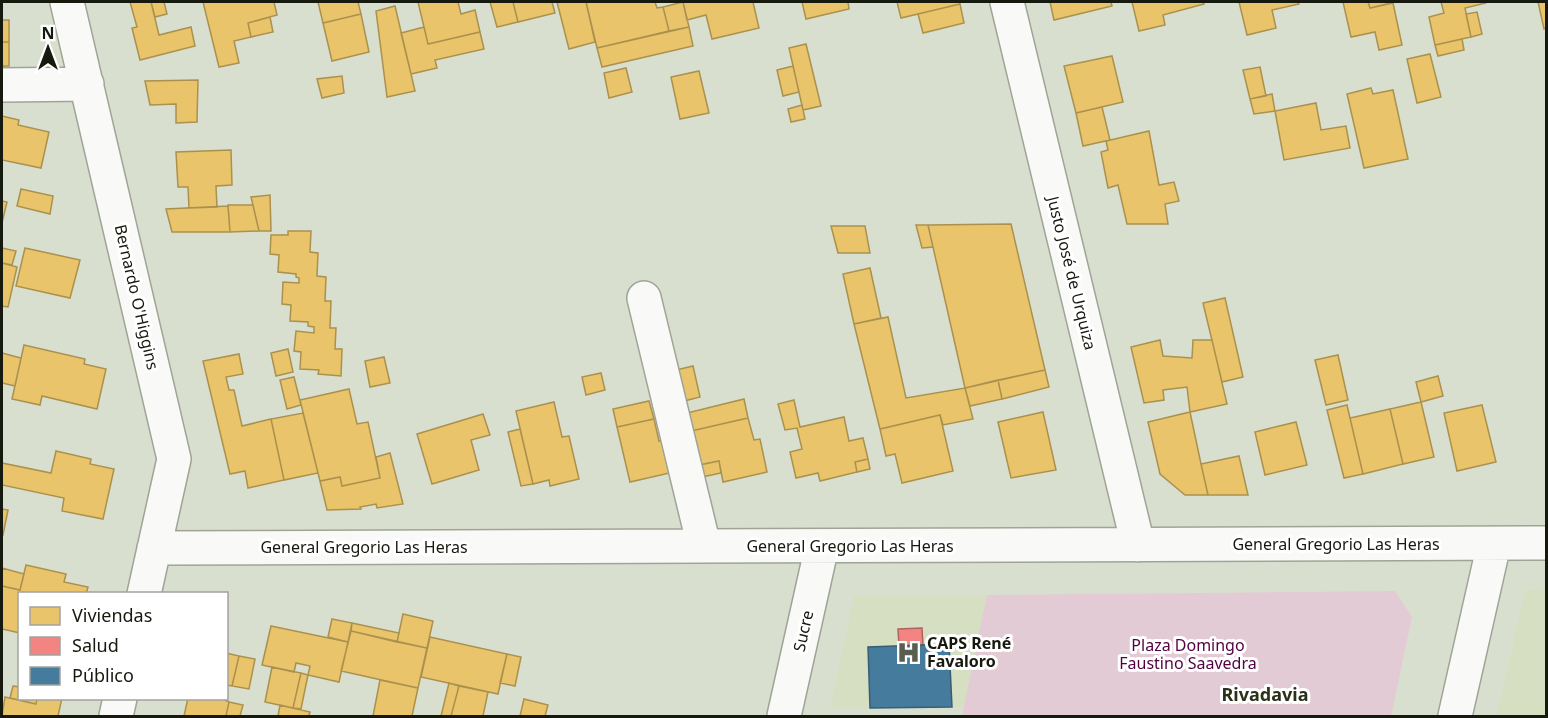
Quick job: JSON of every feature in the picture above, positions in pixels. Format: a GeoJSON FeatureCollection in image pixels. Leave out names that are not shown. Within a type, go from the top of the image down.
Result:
{"type":"FeatureCollection","features":[{"type":"Feature","properties":{"kind":"street","name":"Bernardo O'Higgins"},"geometry":{"type":"LineString","coordinates":[[67,2],[174,459],[144,592]]}},
{"type":"Feature","properties":{"kind":"street","name":"Justo José de Urquiza"},"geometry":{"type":"LineString","coordinates":[[1007,2],[1138,545]]}},
{"type":"Feature","properties":{"kind":"street"},"geometry":{"type":"LineString","coordinates":[[2,85],[87,84]]}},
{"type":"Feature","properties":{"kind":"street"},"geometry":{"type":"LineString","coordinates":[[644,298],[705,546]]}},
{"type":"Feature","properties":{"kind":"street","name":"General Gregorio Las Heras"},"geometry":{"type":"LineString","coordinates":[[154,548],[1546,543]]}},
{"type":"Feature","properties":{"kind":"street"},"geometry":{"type":"LineString","coordinates":[[1455,717],[1494,544]]}},
{"type":"Feature","properties":{"kind":"street","name":"Sucre"},"geometry":{"type":"LineString","coordinates":[[784,717],[822,546]]}},
{"type":"Feature","properties":{"kind":"street"},"geometry":{"type":"LineString","coordinates":[[116,717],[120,700]]}},
{"type":"Feature","properties":{"kind":"shaded area"},"geometry":{"type":"Polygon","coordinates":[[[1546,589],[1546,716],[1497,716],[1525,590],[1546,589]]]}},
{"type":"Feature","properties":{"kind":"shaded area","name":"CAPS René Favaloro"},"geometry":{"type":"Polygon","coordinates":[[[987,595],[964,707],[830,708],[854,596],[987,595]]]}},
{"type":"Feature","properties":{"kind":"green space","name":"Plaza Domingo Faustino Saavedra"},"geometry":{"type":"Polygon","coordinates":[[[1395,591],[1412,617],[1391,716],[962,716],[987,595],[1395,591]]]}},
{"type":"Feature","properties":{"kind":"building: Viviendas"},"geometry":{"type":"Polygon","coordinates":[[[130,2],[151,2],[159,35],[191,27],[195,46],[140,60],[132,28],[137,27],[130,2]]]}},
{"type":"Feature","properties":{"kind":"building: Viviendas"},"geometry":{"type":"Polygon","coordinates":[[[151,2],[164,2],[167,14],[155,17],[151,2]]]}},
{"type":"Feature","properties":{"kind":"building: Viviendas"},"geometry":{"type":"Polygon","coordinates":[[[203,2],[274,2],[277,15],[248,23],[251,37],[234,41],[239,63],[219,67],[203,2]]]}},
{"type":"Feature","properties":{"kind":"building: Viviendas"},"geometry":{"type":"Polygon","coordinates":[[[318,2],[358,2],[361,14],[323,23],[318,2]]]}},
{"type":"Feature","properties":{"kind":"building: Viviendas"},"geometry":{"type":"Polygon","coordinates":[[[418,2],[458,2],[461,14],[475,10],[480,32],[428,44],[418,2]]]}},
{"type":"Feature","properties":{"kind":"building: Viviendas"},"geometry":{"type":"Polygon","coordinates":[[[490,2],[513,2],[518,22],[497,27],[490,2]]]}},
{"type":"Feature","properties":{"kind":"building: Viviendas"},"geometry":{"type":"Polygon","coordinates":[[[513,2],[552,2],[555,13],[518,22],[513,2]]]}},
{"type":"Feature","properties":{"kind":"building: Viviendas"},"geometry":{"type":"Polygon","coordinates":[[[557,2],[586,2],[595,42],[569,49],[557,2]]]}},
{"type":"Feature","properties":{"kind":"building: Viviendas"},"geometry":{"type":"Polygon","coordinates":[[[586,2],[655,2],[657,8],[663,7],[669,31],[597,48],[586,2]]]}},
{"type":"Feature","properties":{"kind":"building: Viviendas"},"geometry":{"type":"Polygon","coordinates":[[[683,2],[753,2],[759,28],[712,39],[706,15],[687,20],[683,2]]]}},
{"type":"Feature","properties":{"kind":"building: Viviendas"},"geometry":{"type":"Polygon","coordinates":[[[683,2],[689,27],[669,31],[663,7],[683,2]]]}},
{"type":"Feature","properties":{"kind":"building: Viviendas"},"geometry":{"type":"Polygon","coordinates":[[[802,2],[848,2],[849,9],[806,19],[802,2]]]}},
{"type":"Feature","properties":{"kind":"building: Viviendas"},"geometry":{"type":"Polygon","coordinates":[[[897,2],[959,2],[960,4],[901,18],[897,2]]]}},
{"type":"Feature","properties":{"kind":"building: Viviendas"},"geometry":{"type":"Polygon","coordinates":[[[1050,2],[1111,2],[1112,6],[1054,20],[1050,2]]]}},
{"type":"Feature","properties":{"kind":"building: Viviendas"},"geometry":{"type":"Polygon","coordinates":[[[1132,2],[1203,2],[1204,4],[1163,15],[1165,25],[1139,31],[1132,2]]]}},
{"type":"Feature","properties":{"kind":"building: Viviendas"},"geometry":{"type":"Polygon","coordinates":[[[1239,2],[1298,2],[1299,4],[1272,10],[1276,28],[1247,35],[1239,2]]]}},
{"type":"Feature","properties":{"kind":"building: Viviendas"},"geometry":{"type":"Polygon","coordinates":[[[1343,2],[1368,2],[1370,8],[1393,3],[1402,45],[1379,50],[1375,32],[1351,37],[1343,2]]]}},
{"type":"Feature","properties":{"kind":"building: Viviendas"},"geometry":{"type":"Polygon","coordinates":[[[1368,2],[1386,2],[1387,4],[1370,8],[1368,2]]]}},
{"type":"Feature","properties":{"kind":"building: Viviendas"},"geometry":{"type":"Polygon","coordinates":[[[1441,2],[1486,2],[1465,8],[1471,37],[1435,45],[1429,17],[1444,13],[1441,2]]]}},
{"type":"Feature","properties":{"kind":"building: Viviendas"},"geometry":{"type":"Polygon","coordinates":[[[1538,2],[1546,2],[1546,28],[1544,29],[1538,2]]]}},
{"type":"Feature","properties":{"kind":"building: Viviendas"},"geometry":{"type":"Polygon","coordinates":[[[960,4],[964,23],[923,33],[918,14],[960,4]]]}},
{"type":"Feature","properties":{"kind":"building: Viviendas"},"geometry":{"type":"Polygon","coordinates":[[[395,6],[415,91],[387,97],[376,11],[395,6]]]}},
{"type":"Feature","properties":{"kind":"building: Viviendas"},"geometry":{"type":"Polygon","coordinates":[[[1477,12],[1482,34],[1471,37],[1466,14],[1477,12]]]}},
{"type":"Feature","properties":{"kind":"building: Viviendas"},"geometry":{"type":"Polygon","coordinates":[[[361,14],[369,52],[332,61],[323,23],[361,14]]]}},
{"type":"Feature","properties":{"kind":"building: Viviendas"},"geometry":{"type":"Polygon","coordinates":[[[270,17],[273,32],[251,37],[248,23],[270,17]]]}},
{"type":"Feature","properties":{"kind":"building: Viviendas"},"geometry":{"type":"Polygon","coordinates":[[[2,20],[9,20],[9,42],[2,42],[2,20]]]}},
{"type":"Feature","properties":{"kind":"building: Viviendas"},"geometry":{"type":"Polygon","coordinates":[[[424,27],[428,44],[480,32],[484,49],[435,60],[437,68],[411,74],[401,33],[424,27]]]}},
{"type":"Feature","properties":{"kind":"building: Viviendas"},"geometry":{"type":"Polygon","coordinates":[[[689,27],[693,46],[602,67],[597,48],[689,27]]]}},
{"type":"Feature","properties":{"kind":"building: Viviendas"},"geometry":{"type":"Polygon","coordinates":[[[1462,39],[1464,50],[1438,56],[1435,45],[1462,39]]]}},
{"type":"Feature","properties":{"kind":"building: Viviendas"},"geometry":{"type":"Polygon","coordinates":[[[2,42],[9,42],[9,66],[2,66],[2,42]]]}},
{"type":"Feature","properties":{"kind":"building: Viviendas"},"geometry":{"type":"Polygon","coordinates":[[[806,44],[821,106],[803,110],[789,48],[806,44]]]}},
{"type":"Feature","properties":{"kind":"building: Viviendas"},"geometry":{"type":"Polygon","coordinates":[[[1430,54],[1441,97],[1417,103],[1407,59],[1430,54]]]}},
{"type":"Feature","properties":{"kind":"building: Viviendas"},"geometry":{"type":"Polygon","coordinates":[[[1112,56],[1123,102],[1076,113],[1064,66],[1112,56]]]}},
{"type":"Feature","properties":{"kind":"building: Viviendas"},"geometry":{"type":"Polygon","coordinates":[[[793,66],[799,92],[783,96],[777,70],[793,66]]]}},
{"type":"Feature","properties":{"kind":"building: Viviendas"},"geometry":{"type":"Polygon","coordinates":[[[1260,67],[1266,96],[1250,99],[1243,70],[1260,67]]]}},
{"type":"Feature","properties":{"kind":"building: Viviendas"},"geometry":{"type":"Polygon","coordinates":[[[626,68],[632,92],[609,98],[604,73],[626,68]]]}},
{"type":"Feature","properties":{"kind":"building: Viviendas"},"geometry":{"type":"Polygon","coordinates":[[[699,71],[709,113],[680,119],[671,77],[699,71]]]}},
{"type":"Feature","properties":{"kind":"building: Viviendas"},"geometry":{"type":"Polygon","coordinates":[[[342,76],[344,93],[322,98],[317,79],[342,76]]]}},
{"type":"Feature","properties":{"kind":"building: Viviendas"},"geometry":{"type":"Polygon","coordinates":[[[198,80],[197,122],[176,123],[176,104],[150,105],[145,81],[198,80]]]}},
{"type":"Feature","properties":{"kind":"building: Viviendas"},"geometry":{"type":"Polygon","coordinates":[[[1371,88],[1373,94],[1393,90],[1408,159],[1364,168],[1347,94],[1371,88]]]}},
{"type":"Feature","properties":{"kind":"building: Viviendas"},"geometry":{"type":"Polygon","coordinates":[[[1272,94],[1275,111],[1254,114],[1250,99],[1272,94]]]}},
{"type":"Feature","properties":{"kind":"building: Viviendas"},"geometry":{"type":"Polygon","coordinates":[[[1316,103],[1321,130],[1346,126],[1350,148],[1284,160],[1275,111],[1316,103]]]}},
{"type":"Feature","properties":{"kind":"building: Viviendas"},"geometry":{"type":"Polygon","coordinates":[[[802,105],[805,119],[791,122],[788,109],[802,105]]]}},
{"type":"Feature","properties":{"kind":"building: Viviendas"},"geometry":{"type":"Polygon","coordinates":[[[1102,107],[1110,140],[1083,146],[1076,113],[1102,107]]]}},
{"type":"Feature","properties":{"kind":"building: Viviendas"},"geometry":{"type":"Polygon","coordinates":[[[2,116],[19,120],[18,125],[49,132],[41,168],[2,160],[2,116]]]}},
{"type":"Feature","properties":{"kind":"building: Viviendas"},"geometry":{"type":"Polygon","coordinates":[[[1149,131],[1159,185],[1174,182],[1179,201],[1165,204],[1168,224],[1127,224],[1118,185],[1108,188],[1101,152],[1108,150],[1106,141],[1149,131]]]}},
{"type":"Feature","properties":{"kind":"building: Viviendas"},"geometry":{"type":"Polygon","coordinates":[[[231,150],[232,185],[216,186],[217,207],[189,208],[188,187],[178,187],[176,152],[231,150]]]}},
{"type":"Feature","properties":{"kind":"building: Viviendas"},"geometry":{"type":"Polygon","coordinates":[[[21,189],[53,196],[50,214],[17,206],[21,189]]]}},
{"type":"Feature","properties":{"kind":"building: Viviendas"},"geometry":{"type":"Polygon","coordinates":[[[270,195],[271,231],[259,231],[251,197],[270,195]]]}},
{"type":"Feature","properties":{"kind":"building: Viviendas"},"geometry":{"type":"Polygon","coordinates":[[[2,201],[7,202],[2,223],[2,201]]]}},
{"type":"Feature","properties":{"kind":"building: Viviendas"},"geometry":{"type":"Polygon","coordinates":[[[228,205],[253,205],[259,231],[230,232],[228,205]]]}},
{"type":"Feature","properties":{"kind":"building: Viviendas"},"geometry":{"type":"Polygon","coordinates":[[[228,206],[230,232],[172,232],[166,209],[228,206]]]}},
{"type":"Feature","properties":{"kind":"building: Viviendas"},"geometry":{"type":"Polygon","coordinates":[[[1011,224],[1045,370],[965,388],[928,225],[1011,224]]]}},
{"type":"Feature","properties":{"kind":"building: Viviendas"},"geometry":{"type":"Polygon","coordinates":[[[916,225],[928,225],[933,247],[922,248],[916,225]]]}},
{"type":"Feature","properties":{"kind":"building: Viviendas"},"geometry":{"type":"Polygon","coordinates":[[[831,226],[865,226],[870,253],[838,253],[831,226]]]}},
{"type":"Feature","properties":{"kind":"building: Viviendas"},"geometry":{"type":"Polygon","coordinates":[[[288,231],[311,231],[310,252],[318,253],[317,276],[326,277],[325,301],[331,301],[330,328],[336,328],[335,349],[342,349],[341,376],[318,374],[319,370],[300,369],[301,352],[294,351],[296,331],[314,333],[314,327],[308,326],[308,322],[290,321],[291,305],[282,304],[283,282],[299,283],[299,278],[296,274],[278,272],[279,255],[270,254],[271,235],[288,235],[288,231]]]}},
{"type":"Feature","properties":{"kind":"building: Viviendas"},"geometry":{"type":"Polygon","coordinates":[[[2,248],[16,251],[12,265],[2,263],[2,248]]]}},
{"type":"Feature","properties":{"kind":"building: Viviendas"},"geometry":{"type":"Polygon","coordinates":[[[25,248],[80,260],[70,298],[16,286],[25,248]]]}},
{"type":"Feature","properties":{"kind":"building: Viviendas"},"geometry":{"type":"Polygon","coordinates":[[[2,263],[17,267],[8,307],[2,306],[2,263]]]}},
{"type":"Feature","properties":{"kind":"building: Viviendas"},"geometry":{"type":"Polygon","coordinates":[[[870,268],[881,318],[854,324],[843,274],[870,268]]]}},
{"type":"Feature","properties":{"kind":"building: Viviendas"},"geometry":{"type":"Polygon","coordinates":[[[1225,298],[1243,377],[1222,382],[1203,303],[1225,298]]]}},
{"type":"Feature","properties":{"kind":"building: Viviendas"},"geometry":{"type":"Polygon","coordinates":[[[888,317],[906,398],[965,388],[973,419],[943,425],[940,415],[880,429],[854,324],[888,317]]]}},
{"type":"Feature","properties":{"kind":"building: Viviendas"},"geometry":{"type":"Polygon","coordinates":[[[1160,340],[1163,356],[1192,358],[1193,340],[1212,340],[1227,404],[1190,412],[1187,387],[1163,390],[1164,400],[1144,403],[1131,347],[1160,340]]]}},
{"type":"Feature","properties":{"kind":"building: Viviendas"},"geometry":{"type":"Polygon","coordinates":[[[24,345],[85,359],[84,364],[106,369],[97,409],[42,396],[40,405],[12,399],[24,345]]]}},
{"type":"Feature","properties":{"kind":"building: Viviendas"},"geometry":{"type":"Polygon","coordinates":[[[288,349],[293,372],[276,376],[271,353],[288,349]]]}},
{"type":"Feature","properties":{"kind":"building: Viviendas"},"geometry":{"type":"Polygon","coordinates":[[[2,353],[21,358],[15,386],[2,383],[2,353]]]}},
{"type":"Feature","properties":{"kind":"building: Viviendas"},"geometry":{"type":"Polygon","coordinates":[[[239,354],[243,374],[226,377],[229,390],[234,390],[242,426],[271,419],[284,480],[248,488],[245,471],[230,474],[203,361],[239,354]]]}},
{"type":"Feature","properties":{"kind":"building: Viviendas"},"geometry":{"type":"Polygon","coordinates":[[[1338,355],[1348,400],[1326,405],[1315,360],[1338,355]]]}},
{"type":"Feature","properties":{"kind":"building: Viviendas"},"geometry":{"type":"Polygon","coordinates":[[[384,357],[390,383],[370,387],[365,361],[384,357]]]}},
{"type":"Feature","properties":{"kind":"building: Viviendas"},"geometry":{"type":"Polygon","coordinates":[[[693,366],[700,397],[684,401],[676,370],[693,366]]]}},
{"type":"Feature","properties":{"kind":"building: Viviendas"},"geometry":{"type":"Polygon","coordinates":[[[1045,370],[1049,387],[1002,399],[998,380],[1045,370]]]}},
{"type":"Feature","properties":{"kind":"building: Viviendas"},"geometry":{"type":"Polygon","coordinates":[[[601,373],[605,390],[586,395],[582,377],[601,373]]]}},
{"type":"Feature","properties":{"kind":"building: Viviendas"},"geometry":{"type":"Polygon","coordinates":[[[1438,376],[1443,396],[1421,402],[1416,382],[1438,376]]]}},
{"type":"Feature","properties":{"kind":"building: Viviendas"},"geometry":{"type":"Polygon","coordinates":[[[294,377],[301,405],[287,409],[280,380],[294,377]]]}},
{"type":"Feature","properties":{"kind":"building: Viviendas"},"geometry":{"type":"Polygon","coordinates":[[[998,380],[1002,399],[970,406],[965,388],[998,380]]]}},
{"type":"Feature","properties":{"kind":"building: Viviendas"},"geometry":{"type":"Polygon","coordinates":[[[349,389],[357,424],[368,422],[380,478],[342,486],[340,477],[320,481],[300,400],[349,389]]]}},
{"type":"Feature","properties":{"kind":"building: Viviendas"},"geometry":{"type":"Polygon","coordinates":[[[744,399],[748,418],[691,431],[687,413],[744,399]]]}},
{"type":"Feature","properties":{"kind":"building: Viviendas"},"geometry":{"type":"Polygon","coordinates":[[[794,400],[800,427],[844,417],[849,441],[863,438],[868,459],[855,462],[857,472],[820,481],[818,473],[796,478],[790,452],[802,449],[797,428],[785,430],[778,404],[794,400]]]}},
{"type":"Feature","properties":{"kind":"building: Viviendas"},"geometry":{"type":"Polygon","coordinates":[[[649,401],[654,419],[617,427],[613,409],[649,401]]]}},
{"type":"Feature","properties":{"kind":"building: Viviendas"},"geometry":{"type":"Polygon","coordinates":[[[554,402],[562,437],[569,436],[579,479],[550,486],[549,480],[533,484],[516,411],[554,402]]]}},
{"type":"Feature","properties":{"kind":"building: Viviendas"},"geometry":{"type":"Polygon","coordinates":[[[1421,402],[1434,457],[1403,464],[1390,409],[1421,402]]]}},
{"type":"Feature","properties":{"kind":"building: Viviendas"},"geometry":{"type":"Polygon","coordinates":[[[1347,405],[1363,474],[1344,478],[1327,410],[1347,405]]]}},
{"type":"Feature","properties":{"kind":"building: Viviendas"},"geometry":{"type":"Polygon","coordinates":[[[1482,405],[1496,462],[1457,471],[1444,413],[1482,405]]]}},
{"type":"Feature","properties":{"kind":"building: Viviendas"},"geometry":{"type":"Polygon","coordinates":[[[1390,409],[1403,464],[1363,474],[1350,418],[1390,409]]]}},
{"type":"Feature","properties":{"kind":"building: Viviendas"},"geometry":{"type":"Polygon","coordinates":[[[1043,412],[1056,470],[1011,478],[998,422],[1043,412]]]}},
{"type":"Feature","properties":{"kind":"building: Viviendas"},"geometry":{"type":"Polygon","coordinates":[[[1190,412],[1208,495],[1185,495],[1160,474],[1148,422],[1190,412]]]}},
{"type":"Feature","properties":{"kind":"building: Viviendas"},"geometry":{"type":"Polygon","coordinates":[[[303,413],[318,473],[284,480],[271,419],[303,413]]]}},
{"type":"Feature","properties":{"kind":"building: Viviendas"},"geometry":{"type":"Polygon","coordinates":[[[483,414],[490,435],[471,440],[479,470],[432,484],[417,434],[483,414]]]}},
{"type":"Feature","properties":{"kind":"building: Viviendas"},"geometry":{"type":"Polygon","coordinates":[[[940,415],[953,471],[902,483],[895,454],[886,456],[880,429],[940,415]]]}},
{"type":"Feature","properties":{"kind":"building: Viviendas"},"geometry":{"type":"Polygon","coordinates":[[[748,418],[754,440],[760,439],[767,472],[723,482],[719,461],[699,465],[691,431],[748,418]]]}},
{"type":"Feature","properties":{"kind":"building: Viviendas"},"geometry":{"type":"Polygon","coordinates":[[[654,419],[659,441],[666,439],[674,472],[630,482],[617,427],[654,419]]]}},
{"type":"Feature","properties":{"kind":"building: Viviendas"},"geometry":{"type":"Polygon","coordinates":[[[1296,422],[1307,465],[1265,475],[1255,432],[1296,422]]]}},
{"type":"Feature","properties":{"kind":"building: Viviendas"},"geometry":{"type":"Polygon","coordinates":[[[520,429],[533,484],[521,486],[508,432],[520,429]]]}},
{"type":"Feature","properties":{"kind":"building: Viviendas"},"geometry":{"type":"Polygon","coordinates":[[[56,451],[91,459],[90,464],[114,469],[103,519],[62,511],[64,498],[2,485],[2,463],[51,473],[56,451]]]}},
{"type":"Feature","properties":{"kind":"building: Viviendas"},"geometry":{"type":"Polygon","coordinates":[[[390,453],[403,504],[377,508],[376,504],[360,507],[361,509],[327,510],[320,481],[340,477],[342,486],[380,478],[376,457],[390,453]]]}},
{"type":"Feature","properties":{"kind":"building: Viviendas"},"geometry":{"type":"Polygon","coordinates":[[[1239,456],[1248,495],[1208,495],[1201,464],[1239,456]]]}},
{"type":"Feature","properties":{"kind":"building: Viviendas"},"geometry":{"type":"Polygon","coordinates":[[[868,459],[870,469],[857,472],[855,462],[868,459]]]}},
{"type":"Feature","properties":{"kind":"building: Viviendas"},"geometry":{"type":"Polygon","coordinates":[[[719,461],[721,473],[702,477],[699,465],[719,461]]]}},
{"type":"Feature","properties":{"kind":"building: Viviendas"},"geometry":{"type":"Polygon","coordinates":[[[2,509],[8,510],[3,535],[2,535],[2,509]]]}},
{"type":"Feature","properties":{"kind":"building: Viviendas"},"geometry":{"type":"Polygon","coordinates":[[[26,565],[66,574],[64,582],[88,587],[87,592],[18,592],[18,633],[2,629],[2,586],[20,590],[26,565]]]}},
{"type":"Feature","properties":{"kind":"building: Viviendas"},"geometry":{"type":"Polygon","coordinates":[[[2,568],[24,574],[20,590],[2,586],[2,568]]]}},
{"type":"Feature","properties":{"kind":"building: Viviendas"},"geometry":{"type":"Polygon","coordinates":[[[403,614],[433,621],[427,648],[397,642],[403,614]]]}},
{"type":"Feature","properties":{"kind":"building: Viviendas"},"geometry":{"type":"Polygon","coordinates":[[[332,619],[352,623],[348,642],[328,637],[332,619]]]}},
{"type":"Feature","properties":{"kind":"building: Viviendas"},"geometry":{"type":"Polygon","coordinates":[[[352,623],[399,633],[397,642],[351,631],[352,623]]]}},
{"type":"Feature","properties":{"kind":"building: Viviendas"},"geometry":{"type":"Polygon","coordinates":[[[271,626],[348,642],[339,682],[308,675],[310,666],[296,663],[294,672],[262,665],[271,626]]]}},
{"type":"Feature","properties":{"kind":"building: Viviendas"},"geometry":{"type":"Polygon","coordinates":[[[351,631],[427,648],[418,688],[341,671],[351,631]]]}},
{"type":"Feature","properties":{"kind":"building: Viviendas"},"geometry":{"type":"Polygon","coordinates":[[[430,637],[507,654],[498,694],[421,677],[430,637]]]}},
{"type":"Feature","properties":{"kind":"building: Viviendas"},"geometry":{"type":"Polygon","coordinates":[[[228,653],[239,656],[232,686],[228,685],[228,653]]]}},
{"type":"Feature","properties":{"kind":"building: Viviendas"},"geometry":{"type":"Polygon","coordinates":[[[507,654],[521,657],[515,686],[500,683],[507,654]]]}},
{"type":"Feature","properties":{"kind":"building: Viviendas"},"geometry":{"type":"Polygon","coordinates":[[[239,656],[255,659],[249,689],[232,686],[239,656]]]}},
{"type":"Feature","properties":{"kind":"building: Viviendas"},"geometry":{"type":"Polygon","coordinates":[[[272,667],[301,673],[293,708],[265,702],[272,667]]]}},
{"type":"Feature","properties":{"kind":"building: Viviendas"},"geometry":{"type":"Polygon","coordinates":[[[301,673],[308,675],[301,709],[293,708],[301,673]]]}},
{"type":"Feature","properties":{"kind":"building: Viviendas"},"geometry":{"type":"Polygon","coordinates":[[[380,680],[418,688],[412,716],[373,716],[380,680]]]}},
{"type":"Feature","properties":{"kind":"building: Viviendas"},"geometry":{"type":"Polygon","coordinates":[[[449,683],[459,686],[451,716],[441,716],[449,683]]]}},
{"type":"Feature","properties":{"kind":"building: Viviendas"},"geometry":{"type":"Polygon","coordinates":[[[13,686],[18,687],[18,700],[10,698],[13,686]]]}},
{"type":"Feature","properties":{"kind":"building: Viviendas"},"geometry":{"type":"Polygon","coordinates":[[[459,686],[488,692],[483,716],[451,716],[459,686]]]}},
{"type":"Feature","properties":{"kind":"building: Viviendas"},"geometry":{"type":"Polygon","coordinates":[[[5,697],[36,704],[37,700],[62,700],[58,716],[2,716],[5,697]]]}},
{"type":"Feature","properties":{"kind":"building: Viviendas"},"geometry":{"type":"Polygon","coordinates":[[[524,699],[548,705],[545,716],[520,716],[524,699]]]}},
{"type":"Feature","properties":{"kind":"building: Viviendas"},"geometry":{"type":"Polygon","coordinates":[[[19,700],[37,700],[36,704],[19,700]]]}},
{"type":"Feature","properties":{"kind":"building: Viviendas"},"geometry":{"type":"Polygon","coordinates":[[[188,700],[225,700],[229,702],[226,716],[184,716],[188,700]]]}},
{"type":"Feature","properties":{"kind":"building: Viviendas"},"geometry":{"type":"Polygon","coordinates":[[[229,702],[243,705],[240,716],[226,716],[229,702]]]}},
{"type":"Feature","properties":{"kind":"building: Viviendas"},"geometry":{"type":"Polygon","coordinates":[[[280,705],[310,712],[309,716],[278,716],[280,705]]]}},
{"type":"Feature","properties":{"kind":"building: Salud"},"geometry":{"type":"Polygon","coordinates":[[[922,628],[923,646],[899,646],[898,629],[922,628]]]}},
{"type":"Feature","properties":{"kind":"building: Público"},"geometry":{"type":"Polygon","coordinates":[[[949,644],[952,707],[870,708],[868,647],[949,644]]]}},
{"type":"Feature","properties":{"kind":"place","name":"CAPS René Favaloro"},"geometry":{"type":"Point","coordinates":[909,652]}},
{"type":"Feature","properties":{"kind":"district","name":"Rivadavia"},"geometry":{"type":"Point","coordinates":[1265,695]}}]}
